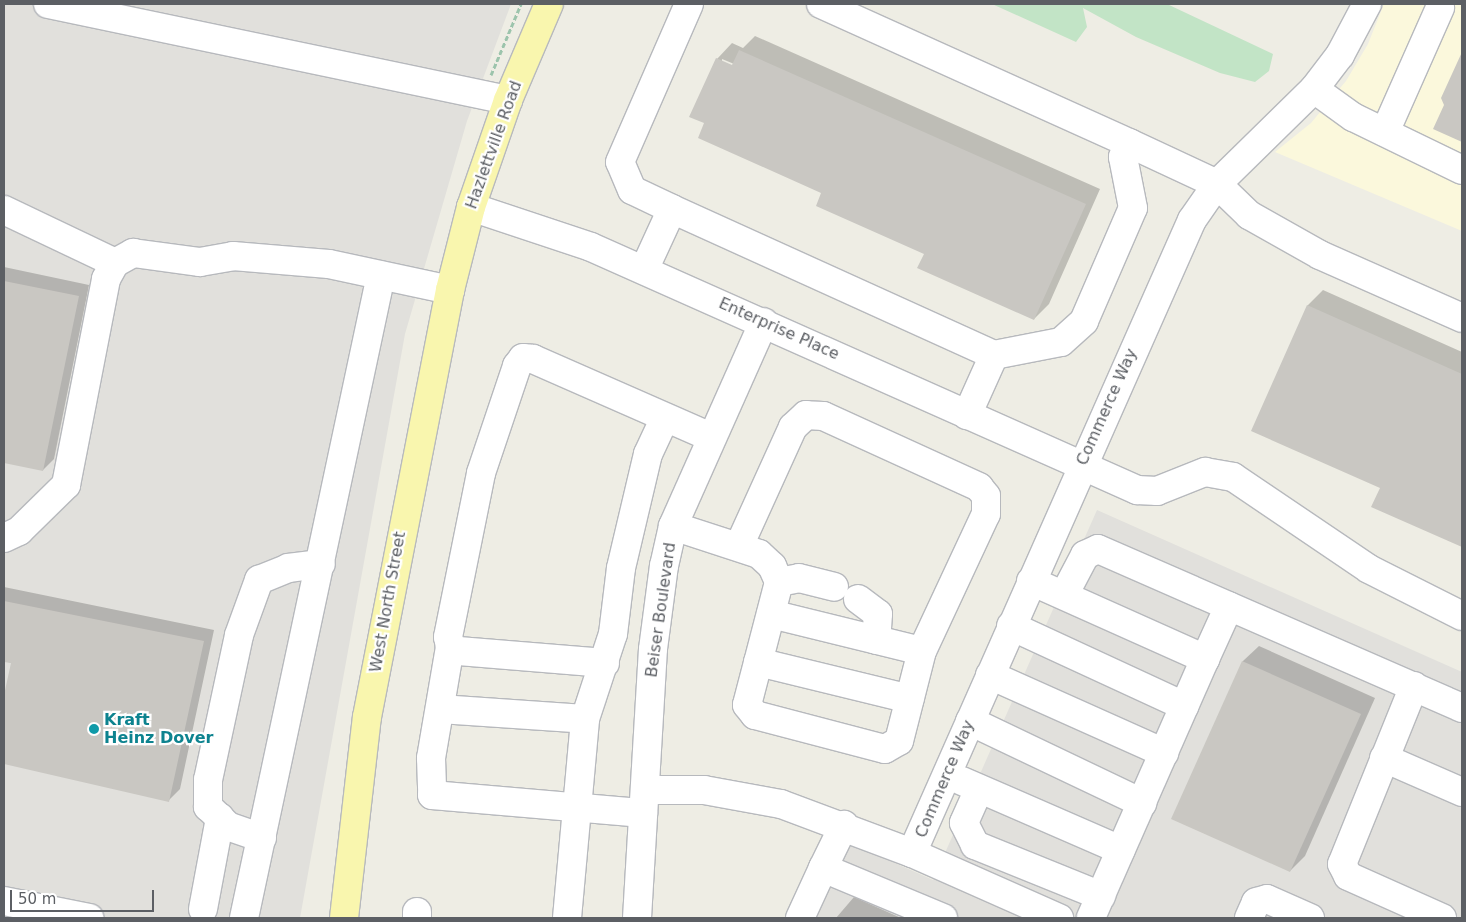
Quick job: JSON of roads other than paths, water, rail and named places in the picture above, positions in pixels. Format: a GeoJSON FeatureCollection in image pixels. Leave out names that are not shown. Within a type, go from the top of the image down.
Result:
{"type":"FeatureCollection","features":[{"type":"Feature","properties":{"kind":"main road","name":"Hazlettville Road"},"geometry":{"type":"LineString","coordinates":[[450,290],[471,207],[508,100],[549,4]]}},
{"type":"Feature","properties":{"kind":"main road","name":"West North Street"},"geometry":{"type":"LineString","coordinates":[[344,918],[367,717],[450,290]]}},
{"type":"Feature","properties":{"kind":"street"},"geometry":{"type":"LineString","coordinates":[[48,4],[508,100]]}},
{"type":"Feature","properties":{"kind":"street"},"geometry":{"type":"LineString","coordinates":[[689,4],[620,162],[632,190],[994,355],[1061,342],[1084,321],[1133,208],[1123,157],[1129,143]]}},
{"type":"Feature","properties":{"kind":"street"},"geometry":{"type":"LineString","coordinates":[[821,4],[1217,184],[1249,215],[1320,255],[1462,318]]}},
{"type":"Feature","properties":{"kind":"street","name":"Commerce Way"},"geometry":{"type":"LineString","coordinates":[[912,853],[1192,220],[1217,184],[1314,89],[1340,55],[1367,4]]}},
{"type":"Feature","properties":{"kind":"street"},"geometry":{"type":"LineString","coordinates":[[1384,132],[1440,8]]}},
{"type":"Feature","properties":{"kind":"street"},"geometry":{"type":"LineString","coordinates":[[1314,89],[1336,107],[1462,170]]}},
{"type":"Feature","properties":{"kind":"street","name":"Enterprise Place"},"geometry":{"type":"LineString","coordinates":[[471,207],[591,247],[764,322],[1082,465],[1148,492],[1191,474],[1233,477],[1369,569],[1462,616]]}},
{"type":"Feature","properties":{"kind":"street"},"geometry":{"type":"LineString","coordinates":[[644,270],[672,209]]}},
{"type":"Feature","properties":{"kind":"street"},"geometry":{"type":"LineString","coordinates":[[4,210],[115,263]]}},
{"type":"Feature","properties":{"kind":"street"},"geometry":{"type":"LineString","coordinates":[[4,538],[19,531],[66,485],[106,279],[115,263],[133,253],[200,262],[233,256],[329,264],[450,290]]}},
{"type":"Feature","properties":{"kind":"street"},"geometry":{"type":"LineString","coordinates":[[244,918],[321,564],[381,275]]}},
{"type":"Feature","properties":{"kind":"street","name":"Beiser Boulevard"},"geometry":{"type":"LineString","coordinates":[[637,918],[653,649],[673,526],[711,437],[764,322]]}},
{"type":"Feature","properties":{"kind":"street"},"geometry":{"type":"LineString","coordinates":[[967,414],[994,355]]}},
{"type":"Feature","properties":{"kind":"street"},"geometry":{"type":"LineString","coordinates":[[711,437],[523,358],[502,400],[481,473],[448,637],[450,647],[430,758],[432,795],[577,809],[742,795],[844,826],[912,853],[1059,918]]}},
{"type":"Feature","properties":{"kind":"street"},"geometry":{"type":"LineString","coordinates":[[673,526],[739,546],[772,566],[779,582],[747,705],[755,715],[885,749],[899,742],[922,651],[986,514],[986,496],[979,487],[823,416],[806,415],[793,427],[739,546]]}},
{"type":"Feature","properties":{"kind":"street"},"geometry":{"type":"LineString","coordinates":[[567,918],[586,719],[605,663],[621,568],[648,454],[665,418]]}},
{"type":"Feature","properties":{"kind":"street"},"geometry":{"type":"LineString","coordinates":[[1064,596],[1086,555],[1098,549],[1462,708]]}},
{"type":"Feature","properties":{"kind":"street"},"geometry":{"type":"LineString","coordinates":[[262,838],[220,818],[208,807],[208,780],[239,635],[259,580],[288,568],[321,564]]}},
{"type":"Feature","properties":{"kind":"street"},"geometry":{"type":"LineString","coordinates":[[779,582],[799,578],[846,593],[878,614],[876,640]]}},
{"type":"Feature","properties":{"kind":"street"},"geometry":{"type":"LineString","coordinates":[[1031,581],[1205,659]]}},
{"type":"Feature","properties":{"kind":"street"},"geometry":{"type":"LineString","coordinates":[[979,788],[964,824],[975,845],[1096,907],[1229,606]]}},
{"type":"Feature","properties":{"kind":"street"},"geometry":{"type":"LineString","coordinates":[[771,614],[922,651]]}},
{"type":"Feature","properties":{"kind":"street"},"geometry":{"type":"LineString","coordinates":[[1011,626],[1184,706]]}},
{"type":"Feature","properties":{"kind":"street"},"geometry":{"type":"LineString","coordinates":[[450,647],[458,651],[605,663]]}},
{"type":"Feature","properties":{"kind":"street"},"geometry":{"type":"LineString","coordinates":[[758,662],[910,699]]}},
{"type":"Feature","properties":{"kind":"street"},"geometry":{"type":"LineString","coordinates":[[990,675],[1164,753]]}},
{"type":"Feature","properties":{"kind":"street"},"geometry":{"type":"LineString","coordinates":[[1414,686],[1342,864],[1348,876],[1442,918]]}},
{"type":"Feature","properties":{"kind":"street"},"geometry":{"type":"LineString","coordinates":[[440,708],[586,719]]}},
{"type":"Feature","properties":{"kind":"street"},"geometry":{"type":"LineString","coordinates":[[970,721],[1142,803]]}},
{"type":"Feature","properties":{"kind":"street"},"geometry":{"type":"LineString","coordinates":[[1384,758],[1462,792]]}},
{"type":"Feature","properties":{"kind":"street"},"geometry":{"type":"LineString","coordinates":[[947,774],[1121,850]]}},
{"type":"Feature","properties":{"kind":"street"},"geometry":{"type":"LineString","coordinates":[[203,909],[220,818]]}},
{"type":"Feature","properties":{"kind":"street"},"geometry":{"type":"LineString","coordinates":[[800,918],[822,868],[844,826]]}},
{"type":"Feature","properties":{"kind":"street"},"geometry":{"type":"LineString","coordinates":[[822,868],[943,918]]}},
{"type":"Feature","properties":{"kind":"street"},"geometry":{"type":"LineString","coordinates":[[1249,918],[1256,902],[1267,899],[1310,918]]}},
{"type":"Feature","properties":{"kind":"street"},"geometry":{"type":"LineString","coordinates":[[4,901],[89,918]]}},
{"type":"Feature","properties":{"kind":"place","name":"Kraft Heinz Dover"},"geometry":{"type":"Point","coordinates":[94,729]}}]}
